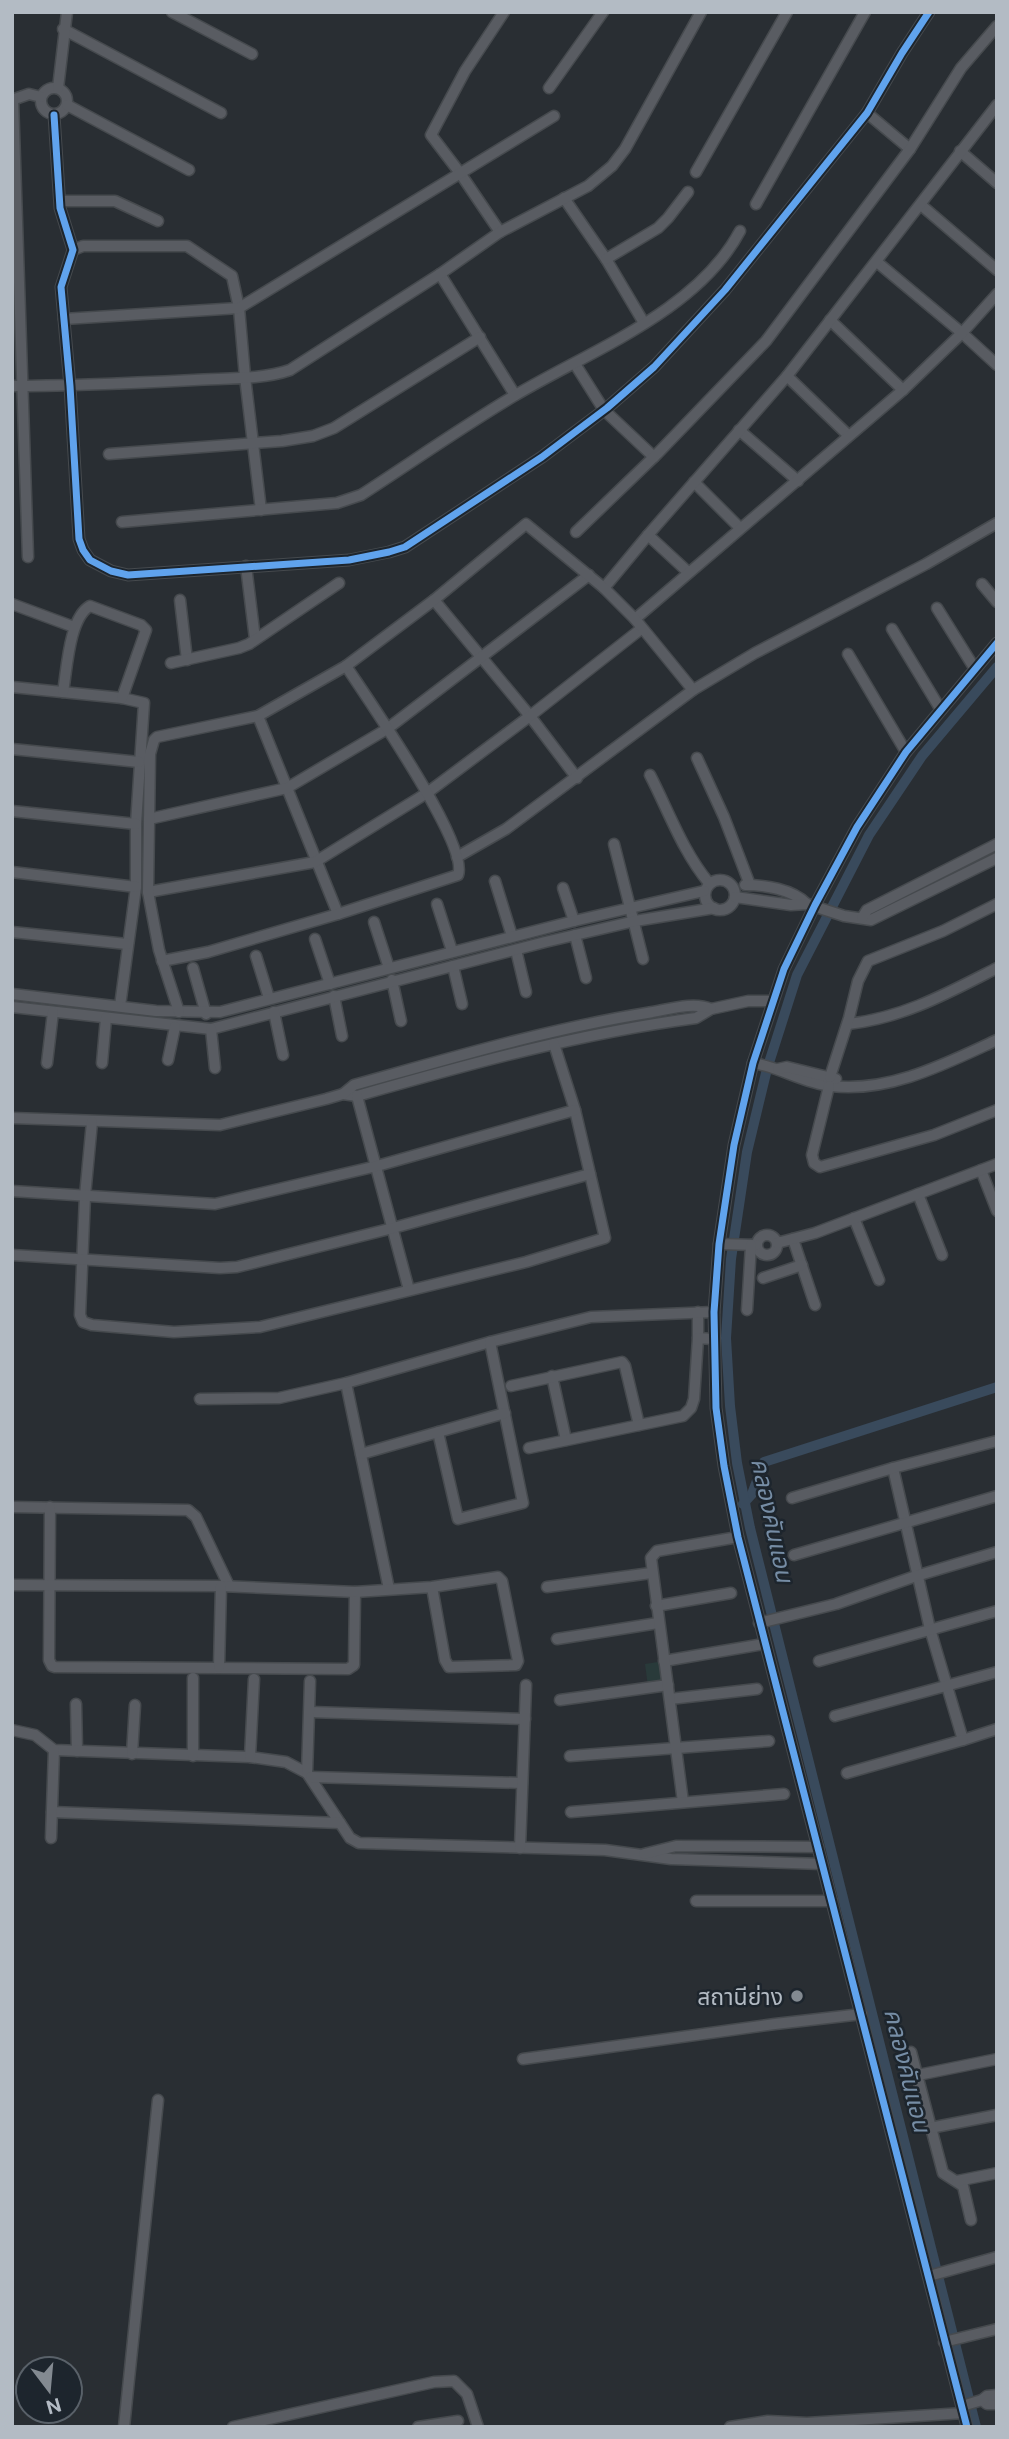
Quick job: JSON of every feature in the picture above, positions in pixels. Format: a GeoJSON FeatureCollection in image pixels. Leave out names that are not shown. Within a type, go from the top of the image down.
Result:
{"type":"FeatureCollection","features":[{"type":"Feature","properties":{"kind":"street"},"geometry":{"type":"LineString","coordinates":[[58,88],[67,12]]}},
{"type":"Feature","properties":{"kind":"street"},"geometry":{"type":"LineString","coordinates":[[172,12],[252,54]]}},
{"type":"Feature","properties":{"kind":"street"},"geometry":{"type":"LineString","coordinates":[[500,232],[431,135],[465,71],[504,12]]}},
{"type":"Feature","properties":{"kind":"street"},"geometry":{"type":"LineString","coordinates":[[549,88],[603,12]]}},
{"type":"Feature","properties":{"kind":"street"},"geometry":{"type":"LineString","coordinates":[[17,386],[245,377],[290,370],[440,274],[500,232],[564,198],[612,166],[625,149],[701,12]]}},
{"type":"Feature","properties":{"kind":"street"},"geometry":{"type":"LineString","coordinates":[[696,172],[787,12]]}},
{"type":"Feature","properties":{"kind":"street"},"geometry":{"type":"LineString","coordinates":[[756,204],[865,12]]}},
{"type":"Feature","properties":{"kind":"street"},"geometry":{"type":"LineString","coordinates":[[54,115],[60,208],[73,250],[61,287],[79,539],[83,550],[90,560],[111,571],[128,575],[349,560],[405,547],[542,457],[604,410],[654,367],[725,290],[867,113],[929,12]]}},
{"type":"Feature","properties":{"kind":"street"},"geometry":{"type":"LineString","coordinates":[[576,532],[654,457],[766,341],[910,149],[961,68],[997,26]]}},
{"type":"Feature","properties":{"kind":"street"},"geometry":{"type":"LineString","coordinates":[[63,29],[221,113]]}},
{"type":"Feature","properties":{"kind":"street"},"geometry":{"type":"LineString","coordinates":[[58,88],[66,96],[67,106],[60,114],[49,114],[41,107],[41,97],[48,89],[58,88]]}},
{"type":"Feature","properties":{"kind":"street"},"geometry":{"type":"LineString","coordinates":[[28,557],[17,386],[12,100],[29,94],[41,97]]}},
{"type":"Feature","properties":{"kind":"street"},"geometry":{"type":"LineString","coordinates":[[604,588],[787,376],[997,105]]}},
{"type":"Feature","properties":{"kind":"street"},"geometry":{"type":"LineString","coordinates":[[67,106],[189,170]]}},
{"type":"Feature","properties":{"kind":"street"},"geometry":{"type":"LineString","coordinates":[[867,113],[910,149]]}},
{"type":"Feature","properties":{"kind":"street"},"geometry":{"type":"LineString","coordinates":[[64,320],[239,308],[554,116]]}},
{"type":"Feature","properties":{"kind":"street"},"geometry":{"type":"LineString","coordinates":[[960,152],[997,184]]}},
{"type":"Feature","properties":{"kind":"street"},"geometry":{"type":"LineString","coordinates":[[606,259],[658,228],[688,191]]}},
{"type":"Feature","properties":{"kind":"street"},"geometry":{"type":"LineString","coordinates":[[564,198],[606,259],[644,323]]}},
{"type":"Feature","properties":{"kind":"street"},"geometry":{"type":"LineString","coordinates":[[61,201],[115,201],[158,221]]}},
{"type":"Feature","properties":{"kind":"street"},"geometry":{"type":"LineString","coordinates":[[921,205],[997,270]]}},
{"type":"Feature","properties":{"kind":"street"},"geometry":{"type":"LineString","coordinates":[[122,522],[337,503],[351,499],[514,395],[575,364],[644,323],[711,273],[730,250],[740,231]]}},
{"type":"Feature","properties":{"kind":"street"},"geometry":{"type":"LineString","coordinates":[[73,250],[83,246],[187,246],[232,276],[239,308],[261,510]]}},
{"type":"Feature","properties":{"kind":"street"},"geometry":{"type":"LineString","coordinates":[[877,262],[997,365]]}},
{"type":"Feature","properties":{"kind":"street"},"geometry":{"type":"LineString","coordinates":[[440,274],[514,395]]}},
{"type":"Feature","properties":{"kind":"street"},"geometry":{"type":"LineString","coordinates":[[148,892],[315,862],[427,793],[530,716],[638,624],[688,572],[903,390],[962,333],[997,294]]}},
{"type":"Feature","properties":{"kind":"street"},"geometry":{"type":"LineString","coordinates":[[830,320],[903,390]]}},
{"type":"Feature","properties":{"kind":"street"},"geometry":{"type":"LineString","coordinates":[[109,454],[254,444],[313,436],[334,428],[480,337]]}},
{"type":"Feature","properties":{"kind":"street"},"geometry":{"type":"LineString","coordinates":[[575,364],[604,410],[654,457]]}},
{"type":"Feature","properties":{"kind":"street"},"geometry":{"type":"LineString","coordinates":[[787,376],[848,435]]}},
{"type":"Feature","properties":{"kind":"street"},"geometry":{"type":"LineString","coordinates":[[739,430],[797,481]]}},
{"type":"Feature","properties":{"kind":"street"},"geometry":{"type":"LineString","coordinates":[[694,482],[740,528]]}},
{"type":"Feature","properties":{"kind":"street"},"geometry":{"type":"LineString","coordinates":[[457,857],[506,829],[694,690],[755,653],[926,564],[997,523]]}},
{"type":"Feature","properties":{"kind":"street"},"geometry":{"type":"LineString","coordinates":[[179,1012],[154,932],[148,892],[150,754],[154,740],[163,735],[258,716],[346,666],[434,600],[526,524],[604,588],[694,690]]}},
{"type":"Feature","properties":{"kind":"street"},"geometry":{"type":"LineString","coordinates":[[648,534],[688,572]]}},
{"type":"Feature","properties":{"kind":"street"},"geometry":{"type":"LineString","coordinates":[[246,566],[255,639]]}},
{"type":"Feature","properties":{"kind":"street"},"geometry":{"type":"LineString","coordinates":[[149,819],[287,788],[387,729],[589,575]]}},
{"type":"Feature","properties":{"kind":"street"},"geometry":{"type":"LineString","coordinates":[[171,663],[239,648],[339,583]]}},
{"type":"Feature","properties":{"kind":"street"},"geometry":{"type":"LineString","coordinates":[[982,584],[997,602]]}},
{"type":"Feature","properties":{"kind":"street"},"geometry":{"type":"LineString","coordinates":[[180,600],[187,660]]}},
{"type":"Feature","properties":{"kind":"street"},"geometry":{"type":"LineString","coordinates":[[434,600],[530,716],[577,778]]}},
{"type":"Feature","properties":{"kind":"street"},"geometry":{"type":"LineString","coordinates":[[12,604],[74,627]]}},
{"type":"Feature","properties":{"kind":"street"},"geometry":{"type":"LineString","coordinates":[[63,692],[74,627],[85,608],[90,606],[141,625],[146,630],[122,698]]}},
{"type":"Feature","properties":{"kind":"street"},"geometry":{"type":"LineString","coordinates":[[937,608],[975,669]]}},
{"type":"Feature","properties":{"kind":"street"},"geometry":{"type":"LineString","coordinates":[[892,629],[942,710]]}},
{"type":"Feature","properties":{"kind":"street"},"geometry":{"type":"LineString","coordinates":[[967,2427],[971,2405],[947,2341],[738,1537],[716,1408],[713,1339],[721,1244],[734,1145],[758,1064],[772,1001],[784,969],[814,905],[857,827],[906,752],[975,669],[995,650]]}},
{"type":"Feature","properties":{"kind":"street"},"geometry":{"type":"LineString","coordinates":[[848,654],[906,752]]}},
{"type":"Feature","properties":{"kind":"street"},"geometry":{"type":"LineString","coordinates":[[162,961],[208,952],[338,914],[456,876],[460,871],[438,812],[346,666]]}},
{"type":"Feature","properties":{"kind":"street"},"geometry":{"type":"LineString","coordinates":[[12,687],[122,698],[144,703],[136,824],[136,887],[120,1006]]}},
{"type":"Feature","properties":{"kind":"street"},"geometry":{"type":"LineString","coordinates":[[258,716],[338,914]]}},
{"type":"Feature","properties":{"kind":"street"},"geometry":{"type":"LineString","coordinates":[[12,749],[139,762]]}},
{"type":"Feature","properties":{"kind":"street"},"geometry":{"type":"LineString","coordinates":[[696,758],[724,817],[750,885]]}},
{"type":"Feature","properties":{"kind":"street"},"geometry":{"type":"LineString","coordinates":[[650,775],[706,887],[708,905],[714,908]]}},
{"type":"Feature","properties":{"kind":"street"},"geometry":{"type":"LineString","coordinates":[[12,811],[136,824]]}},
{"type":"Feature","properties":{"kind":"street"},"geometry":{"type":"LineString","coordinates":[[614,844],[643,959]]}},
{"type":"Feature","properties":{"kind":"street"},"geometry":{"type":"LineString","coordinates":[[862,918],[867,910],[997,844]]}},
{"type":"Feature","properties":{"kind":"street"},"geometry":{"type":"LineString","coordinates":[[733,891],[750,885],[794,894],[844,916],[871,920],[997,858]]}},
{"type":"Feature","properties":{"kind":"street"},"geometry":{"type":"LineString","coordinates":[[12,872],[136,887]]}},
{"type":"Feature","properties":{"kind":"street"},"geometry":{"type":"LineString","coordinates":[[733,891],[733,902],[724,909],[714,908],[635,922],[545,942],[211,1030],[16,1007],[17,995],[156,1011],[206,1014],[220,1012],[512,936],[631,907],[677,899],[716,880],[723,880],[733,891],[791,905],[814,905]]}},
{"type":"Feature","properties":{"kind":"street"},"geometry":{"type":"LineString","coordinates":[[495,881],[512,936]]}},
{"type":"Feature","properties":{"kind":"street"},"geometry":{"type":"LineString","coordinates":[[563,888],[574,921]]}},
{"type":"Feature","properties":{"kind":"street"},"geometry":{"type":"LineString","coordinates":[[437,904],[452,951]]}},
{"type":"Feature","properties":{"kind":"street"},"geometry":{"type":"LineString","coordinates":[[997,904],[943,931],[868,961],[858,981],[830,1082],[812,1155],[814,1163],[820,1167],[934,1135],[997,1111]]}},
{"type":"Feature","properties":{"kind":"street"},"geometry":{"type":"LineString","coordinates":[[374,922],[389,968]]}},
{"type":"Feature","properties":{"kind":"street"},"geometry":{"type":"LineString","coordinates":[[542,930],[545,942]]}},
{"type":"Feature","properties":{"kind":"street"},"geometry":{"type":"LineString","coordinates":[[12,932],[127,944]]}},
{"type":"Feature","properties":{"kind":"street"},"geometry":{"type":"LineString","coordinates":[[575,935],[586,978]]}},
{"type":"Feature","properties":{"kind":"street"},"geometry":{"type":"LineString","coordinates":[[315,939],[330,984]]}},
{"type":"Feature","properties":{"kind":"street"},"geometry":{"type":"LineString","coordinates":[[516,950],[526,992]]}},
{"type":"Feature","properties":{"kind":"street"},"geometry":{"type":"LineString","coordinates":[[256,956],[270,998]]}},
{"type":"Feature","properties":{"kind":"street"},"geometry":{"type":"LineString","coordinates":[[415,962],[419,974]]}},
{"type":"Feature","properties":{"kind":"street"},"geometry":{"type":"LineString","coordinates":[[453,966],[462,1004]]}},
{"type":"Feature","properties":{"kind":"street"},"geometry":{"type":"LineString","coordinates":[[194,968],[206,1014]]}},
{"type":"Feature","properties":{"kind":"street"},"geometry":{"type":"LineString","coordinates":[[848,1024],[875,1021],[900,1014],[997,968]]}},
{"type":"Feature","properties":{"kind":"street"},"geometry":{"type":"LineString","coordinates":[[393,980],[401,1021]]}},
{"type":"Feature","properties":{"kind":"street"},"geometry":{"type":"LineString","coordinates":[[334,996],[342,1036]]}},
{"type":"Feature","properties":{"kind":"street"},"geometry":{"type":"LineString","coordinates":[[343,1094],[354,1084],[471,1058],[696,1018],[711,1009],[748,1001],[772,1001]]}},
{"type":"Feature","properties":{"kind":"street"},"geometry":{"type":"LineString","coordinates":[[12,1118],[220,1125],[343,1094],[357,1096],[471,1058],[600,1021],[702,1005],[711,1009]]}},
{"type":"Feature","properties":{"kind":"street"},"geometry":{"type":"LineString","coordinates":[[154,1023],[156,1011]]}},
{"type":"Feature","properties":{"kind":"street"},"geometry":{"type":"LineString","coordinates":[[47,1063],[53,1012]]}},
{"type":"Feature","properties":{"kind":"street"},"geometry":{"type":"LineString","coordinates":[[274,1012],[283,1055]]}},
{"type":"Feature","properties":{"kind":"street"},"geometry":{"type":"LineString","coordinates":[[102,1063],[106,1018]]}},
{"type":"Feature","properties":{"kind":"street"},"geometry":{"type":"LineString","coordinates":[[600,1021],[604,1033]]}},
{"type":"Feature","properties":{"kind":"street"},"geometry":{"type":"LineString","coordinates":[[168,1060],[176,1027]]}},
{"type":"Feature","properties":{"kind":"street"},"geometry":{"type":"LineString","coordinates":[[211,1030],[215,1068]]}},
{"type":"Feature","properties":{"kind":"street"},"geometry":{"type":"LineString","coordinates":[[758,1064],[778,1069],[784,1074],[830,1082],[835,1079],[841,1086],[864,1087],[927,1071],[997,1040]]}},
{"type":"Feature","properties":{"kind":"street"},"geometry":{"type":"LineString","coordinates":[[92,1122],[85,1196],[80,1315],[83,1322],[174,1332],[260,1327],[526,1262],[605,1238],[575,1110],[554,1044]]}},
{"type":"Feature","properties":{"kind":"street"},"geometry":{"type":"LineString","coordinates":[[357,1096],[409,1290]]}},
{"type":"Feature","properties":{"kind":"street"},"geometry":{"type":"LineString","coordinates":[[12,1191],[215,1204],[377,1166],[575,1110]]}},
{"type":"Feature","properties":{"kind":"street"},"geometry":{"type":"LineString","coordinates":[[721,1244],[751,1245],[763,1236],[772,1236],[777,1243],[793,1239],[997,1164]]}},
{"type":"Feature","properties":{"kind":"street"},"geometry":{"type":"LineString","coordinates":[[981,1170],[997,1211]]}},
{"type":"Feature","properties":{"kind":"street"},"geometry":{"type":"LineString","coordinates":[[12,1255],[237,1267],[590,1174]]}},
{"type":"Feature","properties":{"kind":"street"},"geometry":{"type":"LineString","coordinates":[[918,1194],[943,1255]]}},
{"type":"Feature","properties":{"kind":"street"},"geometry":{"type":"LineString","coordinates":[[854,1218],[879,1280]]}},
{"type":"Feature","properties":{"kind":"street"},"geometry":{"type":"LineString","coordinates":[[793,1239],[815,1304]]}},
{"type":"Feature","properties":{"kind":"street"},"geometry":{"type":"LineString","coordinates":[[747,1310],[751,1245]]}},
{"type":"Feature","properties":{"kind":"street"},"geometry":{"type":"LineString","coordinates":[[763,1278],[802,1265]]}},
{"type":"Feature","properties":{"kind":"street"},"geometry":{"type":"LineString","coordinates":[[529,1448],[683,1416],[691,1408],[696,1388],[698,1312]]}},
{"type":"Feature","properties":{"kind":"street"},"geometry":{"type":"LineString","coordinates":[[200,1399],[279,1398],[346,1383],[490,1342],[591,1317],[714,1312]]}},
{"type":"Feature","properties":{"kind":"street"},"geometry":{"type":"LineString","coordinates":[[698,1338],[713,1339]]}},
{"type":"Feature","properties":{"kind":"street"},"geometry":{"type":"LineString","coordinates":[[438,1432],[458,1518],[524,1502],[490,1342]]}},
{"type":"Feature","properties":{"kind":"street"},"geometry":{"type":"LineString","coordinates":[[511,1386],[623,1363],[639,1425]]}},
{"type":"Feature","properties":{"kind":"street"},"geometry":{"type":"LineString","coordinates":[[552,1376],[566,1440]]}},
{"type":"Feature","properties":{"kind":"street"},"geometry":{"type":"LineString","coordinates":[[346,1383],[389,1590]]}},
{"type":"Feature","properties":{"kind":"street"},"geometry":{"type":"LineString","coordinates":[[361,1454],[505,1413]]}},
{"type":"Feature","properties":{"kind":"street"},"geometry":{"type":"LineString","coordinates":[[792,1498],[997,1441]]}},
{"type":"Feature","properties":{"kind":"street"},"geometry":{"type":"LineString","coordinates":[[893,1468],[916,1576],[963,1740]]}},
{"type":"Feature","properties":{"kind":"street"},"geometry":{"type":"LineString","coordinates":[[794,1555],[997,1496]]}},
{"type":"Feature","properties":{"kind":"street"},"geometry":{"type":"LineString","coordinates":[[12,1507],[188,1510],[196,1517],[225,1586],[219,1667]]}},
{"type":"Feature","properties":{"kind":"street"},"geometry":{"type":"LineString","coordinates":[[50,1507],[49,1660],[52,1666],[348,1669],[354,1665],[355,1592]]}},
{"type":"Feature","properties":{"kind":"street"},"geometry":{"type":"LineString","coordinates":[[683,1802],[651,1558],[657,1551],[738,1537]]}},
{"type":"Feature","properties":{"kind":"street"},"geometry":{"type":"LineString","coordinates":[[761,1622],[802,1613],[997,1552]]}},
{"type":"Feature","properties":{"kind":"street"},"geometry":{"type":"LineString","coordinates":[[547,1587],[652,1573]]}},
{"type":"Feature","properties":{"kind":"street"},"geometry":{"type":"LineString","coordinates":[[12,1585],[225,1586],[355,1592],[432,1587],[496,1577],[500,1578],[518,1661],[516,1665],[449,1667],[445,1660],[432,1587]]}},
{"type":"Feature","properties":{"kind":"street"},"geometry":{"type":"LineString","coordinates":[[656,1606],[731,1593]]}},
{"type":"Feature","properties":{"kind":"street"},"geometry":{"type":"LineString","coordinates":[[819,1661],[997,1611]]}},
{"type":"Feature","properties":{"kind":"street"},"geometry":{"type":"LineString","coordinates":[[557,1639],[658,1623]]}},
{"type":"Feature","properties":{"kind":"street"},"geometry":{"type":"LineString","coordinates":[[664,1661],[764,1644]]}},
{"type":"Feature","properties":{"kind":"street"},"geometry":{"type":"LineString","coordinates":[[835,1716],[997,1672]]}},
{"type":"Feature","properties":{"kind":"street"},"geometry":{"type":"LineString","coordinates":[[193,1678],[193,1756]]}},
{"type":"Feature","properties":{"kind":"street"},"geometry":{"type":"LineString","coordinates":[[250,1757],[254,1679]]}},
{"type":"Feature","properties":{"kind":"street"},"geometry":{"type":"LineString","coordinates":[[310,1681],[309,1775],[350,1838],[359,1843],[605,1850],[717,1862],[822,1864]]}},
{"type":"Feature","properties":{"kind":"street"},"geometry":{"type":"LineString","coordinates":[[520,1848],[526,1685]]}},
{"type":"Feature","properties":{"kind":"street"},"geometry":{"type":"LineString","coordinates":[[560,1700],[668,1685]]}},
{"type":"Feature","properties":{"kind":"street"},"geometry":{"type":"LineString","coordinates":[[670,1699],[757,1689]]}},
{"type":"Feature","properties":{"kind":"street"},"geometry":{"type":"LineString","coordinates":[[76,1704],[77,1751]]}},
{"type":"Feature","properties":{"kind":"street"},"geometry":{"type":"LineString","coordinates":[[132,1754],[135,1705]]}},
{"type":"Feature","properties":{"kind":"street"},"geometry":{"type":"LineString","coordinates":[[311,1712],[525,1718]]}},
{"type":"Feature","properties":{"kind":"street"},"geometry":{"type":"LineString","coordinates":[[847,1773],[997,1729]]}},
{"type":"Feature","properties":{"kind":"street"},"geometry":{"type":"LineString","coordinates":[[12,1730],[35,1735],[54,1750],[250,1757],[286,1762],[309,1775],[522,1783]]}},
{"type":"Feature","properties":{"kind":"street"},"geometry":{"type":"LineString","coordinates":[[570,1756],[769,1741]]}},
{"type":"Feature","properties":{"kind":"street"},"geometry":{"type":"LineString","coordinates":[[51,1838],[54,1750]]}},
{"type":"Feature","properties":{"kind":"street"},"geometry":{"type":"LineString","coordinates":[[571,1812],[784,1794]]}},
{"type":"Feature","properties":{"kind":"street"},"geometry":{"type":"LineString","coordinates":[[52,1812],[340,1823]]}},
{"type":"Feature","properties":{"kind":"street"},"geometry":{"type":"LineString","coordinates":[[642,1855],[676,1846],[818,1847]]}},
{"type":"Feature","properties":{"kind":"street"},"geometry":{"type":"LineString","coordinates":[[696,1901],[832,1901]]}},
{"type":"Feature","properties":{"kind":"street"},"geometry":{"type":"LineString","coordinates":[[523,2059],[862,2014]]}},
{"type":"Feature","properties":{"kind":"street"},"geometry":{"type":"LineString","coordinates":[[911,2052],[943,2174],[957,2181],[966,2193],[971,2220]]}},
{"type":"Feature","properties":{"kind":"street"},"geometry":{"type":"LineString","coordinates":[[918,2075],[997,2060]]}},
{"type":"Feature","properties":{"kind":"street"},"geometry":{"type":"LineString","coordinates":[[124,2427],[158,2100]]}},
{"type":"Feature","properties":{"kind":"street"},"geometry":{"type":"LineString","coordinates":[[930,2129],[997,2115]]}},
{"type":"Feature","properties":{"kind":"street"},"geometry":{"type":"LineString","coordinates":[[957,2181],[997,2173]]}},
{"type":"Feature","properties":{"kind":"street"},"geometry":{"type":"LineString","coordinates":[[932,2276],[997,2257]]}},
{"type":"Feature","properties":{"kind":"street"},"geometry":{"type":"LineString","coordinates":[[947,2341],[997,2329]]}},
{"type":"Feature","properties":{"kind":"street"},"geometry":{"type":"LineString","coordinates":[[233,2427],[434,2382],[454,2381],[467,2394],[478,2427]]}},
{"type":"Feature","properties":{"kind":"street"},"geometry":{"type":"LineString","coordinates":[[971,2405],[987,2396],[997,2395]]}},
{"type":"Feature","properties":{"kind":"street"},"geometry":{"type":"LineString","coordinates":[[730,2427],[768,2421],[807,2423],[997,2404]]}},
{"type":"Feature","properties":{"kind":"street"},"geometry":{"type":"LineString","coordinates":[[418,2427],[458,2421]]}},
{"type":"Feature","properties":{"kind":"shaded area"},"geometry":{"type":"Polygon","coordinates":[[[664,1661],[668,1685],[648,1687],[645,1664],[664,1661]]]}},
{"type":"Feature","properties":{"kind":"waterway","name":"คลองคันแอน"},"geometry":{"type":"LineString","coordinates":[[976,2427],[750,1528],[737,1463],[726,1338],[731,1259],[747,1152],[767,1069],[797,975],[869,835],[922,756],[997,667]]}},
{"type":"Feature","properties":{"kind":"waterway"},"geometry":{"type":"LineString","coordinates":[[743,1504],[752,1494],[764,1462],[997,1387]]}},
{"type":"Feature","properties":{"kind":"cycle path"},"geometry":{"type":"LineString","coordinates":[[54,115],[60,208],[73,250],[61,287],[79,539],[83,550],[90,560],[111,571],[128,575],[349,560],[405,547],[542,457],[607,408],[654,367],[725,290],[867,113],[929,12]]}},
{"type":"Feature","properties":{"kind":"cycle path"},"geometry":{"type":"LineString","coordinates":[[967,2427],[738,1537],[716,1408],[714,1312],[719,1244],[734,1145],[753,1063],[784,969],[857,827],[906,752],[997,643]]}},
{"type":"Feature","properties":{"kind":"place","name":"สถานีย่าง"},"geometry":{"type":"Point","coordinates":[797,1996]}}]}
